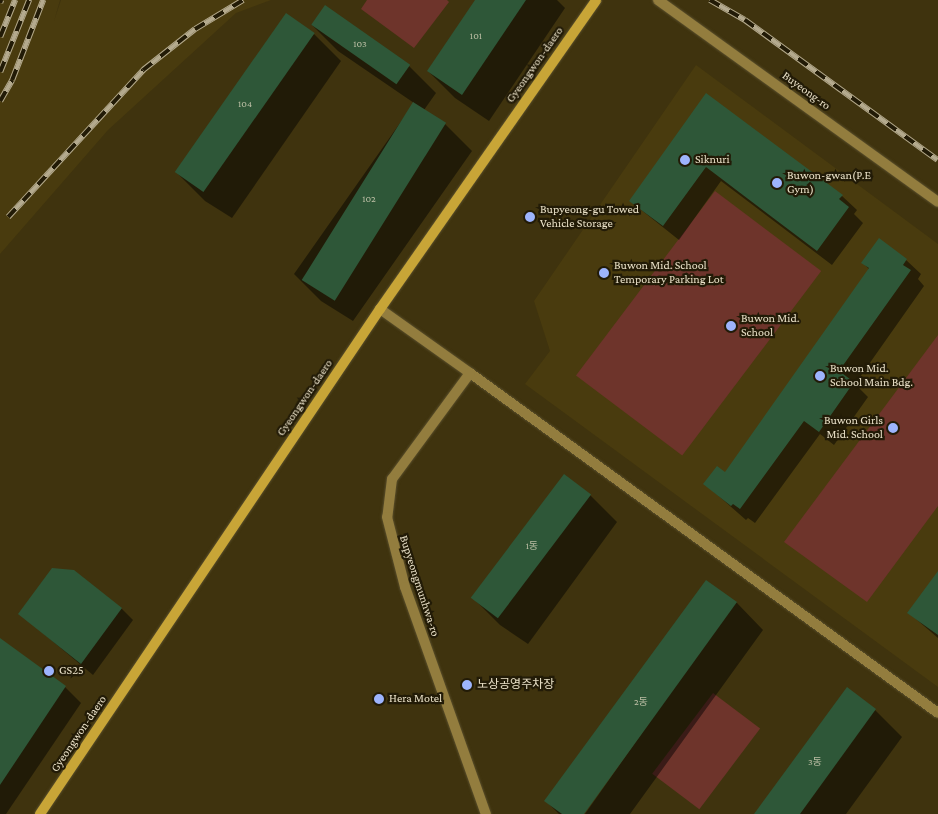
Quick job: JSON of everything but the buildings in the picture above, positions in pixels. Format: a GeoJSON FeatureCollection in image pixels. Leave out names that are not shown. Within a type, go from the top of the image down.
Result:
{"type":"FeatureCollection","features":[{"type":"Feature","properties":{"kind":"main road","name":"Gyeongwon-daero"},"geometry":{"type":"LineString","coordinates":[[40,814],[380,309],[596,0]]}},
{"type":"Feature","properties":{"kind":"street","name":"Buyeong-ro"},"geometry":{"type":"LineString","coordinates":[[658,0],[938,202]]}},
{"type":"Feature","properties":{"kind":"street"},"geometry":{"type":"LineString","coordinates":[[380,309],[938,713]]}},
{"type":"Feature","properties":{"kind":"street","name":"Bupyeongmunhwa-ro"},"geometry":{"type":"LineString","coordinates":[[470,373],[392,479],[387,517],[402,579],[486,814]]}},
{"type":"Feature","properties":{"kind":"shaded area"},"geometry":{"type":"Polygon","coordinates":[[[0,0],[60,0],[54,21],[61,0],[271,0],[236,13],[108,130],[0,254],[0,0]]]}},
{"type":"Feature","properties":{"kind":"shaded area"},"geometry":{"type":"Polygon","coordinates":[[[367,0],[447,0],[449,2],[414,48],[361,9],[367,0]]]}},
{"type":"Feature","properties":{"kind":"shaded area","name":"Buwon Mid. School"},"geometry":{"type":"Polygon","coordinates":[[[696,65],[938,244],[938,687],[525,384],[550,351],[534,301],[696,65]]]}},
{"type":"Feature","properties":{"kind":"shaded area"},"geometry":{"type":"Polygon","coordinates":[[[715,191],[821,271],[682,456],[576,375],[715,191]]]}},
{"type":"Feature","properties":{"kind":"shaded area"},"geometry":{"type":"Polygon","coordinates":[[[938,335],[938,506],[867,602],[784,542],[938,335]]]}},
{"type":"Feature","properties":{"kind":"shaded area"},"geometry":{"type":"Polygon","coordinates":[[[713,693],[760,729],[699,809],[652,774],[713,693]]]}},
{"type":"Feature","properties":{"kind":"railway"},"geometry":{"type":"LineString","coordinates":[[0,37],[15,0]]}},
{"type":"Feature","properties":{"kind":"railway"},"geometry":{"type":"LineString","coordinates":[[0,72],[29,0]]}},
{"type":"Feature","properties":{"kind":"railway"},"geometry":{"type":"LineString","coordinates":[[0,101],[12,80],[43,0]]}},
{"type":"Feature","properties":{"kind":"railway"},"geometry":{"type":"LineString","coordinates":[[8,217],[143,70],[195,29],[243,0]]}},
{"type":"Feature","properties":{"kind":"railway"},"geometry":{"type":"LineString","coordinates":[[710,0],[745,20],[938,160]]}},
{"type":"Feature","properties":{"kind":"place","name":"Siknuri"},"geometry":{"type":"Point","coordinates":[685,160]}},
{"type":"Feature","properties":{"kind":"place","name":"Buwon-gwan(P.E Gym)"},"geometry":{"type":"Point","coordinates":[777,183]}},
{"type":"Feature","properties":{"kind":"place","name":"Bupyeong-gu Towed Vehicle Storage"},"geometry":{"type":"Point","coordinates":[530,217]}},
{"type":"Feature","properties":{"kind":"place","name":"Buwon Mid. School Temporary Parking Lot"},"geometry":{"type":"Point","coordinates":[604,273]}},
{"type":"Feature","properties":{"kind":"place","name":"Buwon Mid. School"},"geometry":{"type":"Point","coordinates":[731,326]}},
{"type":"Feature","properties":{"kind":"place","name":"Buwon Mid. School Main Bdg."},"geometry":{"type":"Point","coordinates":[820,376]}},
{"type":"Feature","properties":{"kind":"place","name":"Buwon Girls Mid. School"},"geometry":{"type":"Point","coordinates":[893,428]}},
{"type":"Feature","properties":{"kind":"place","name":"GS25"},"geometry":{"type":"Point","coordinates":[49,671]}},
{"type":"Feature","properties":{"kind":"place","name":"노상공영주차장"},"geometry":{"type":"Point","coordinates":[467,685]}},
{"type":"Feature","properties":{"kind":"place","name":"Hera Motel"},"geometry":{"type":"Point","coordinates":[379,699]}}]}
